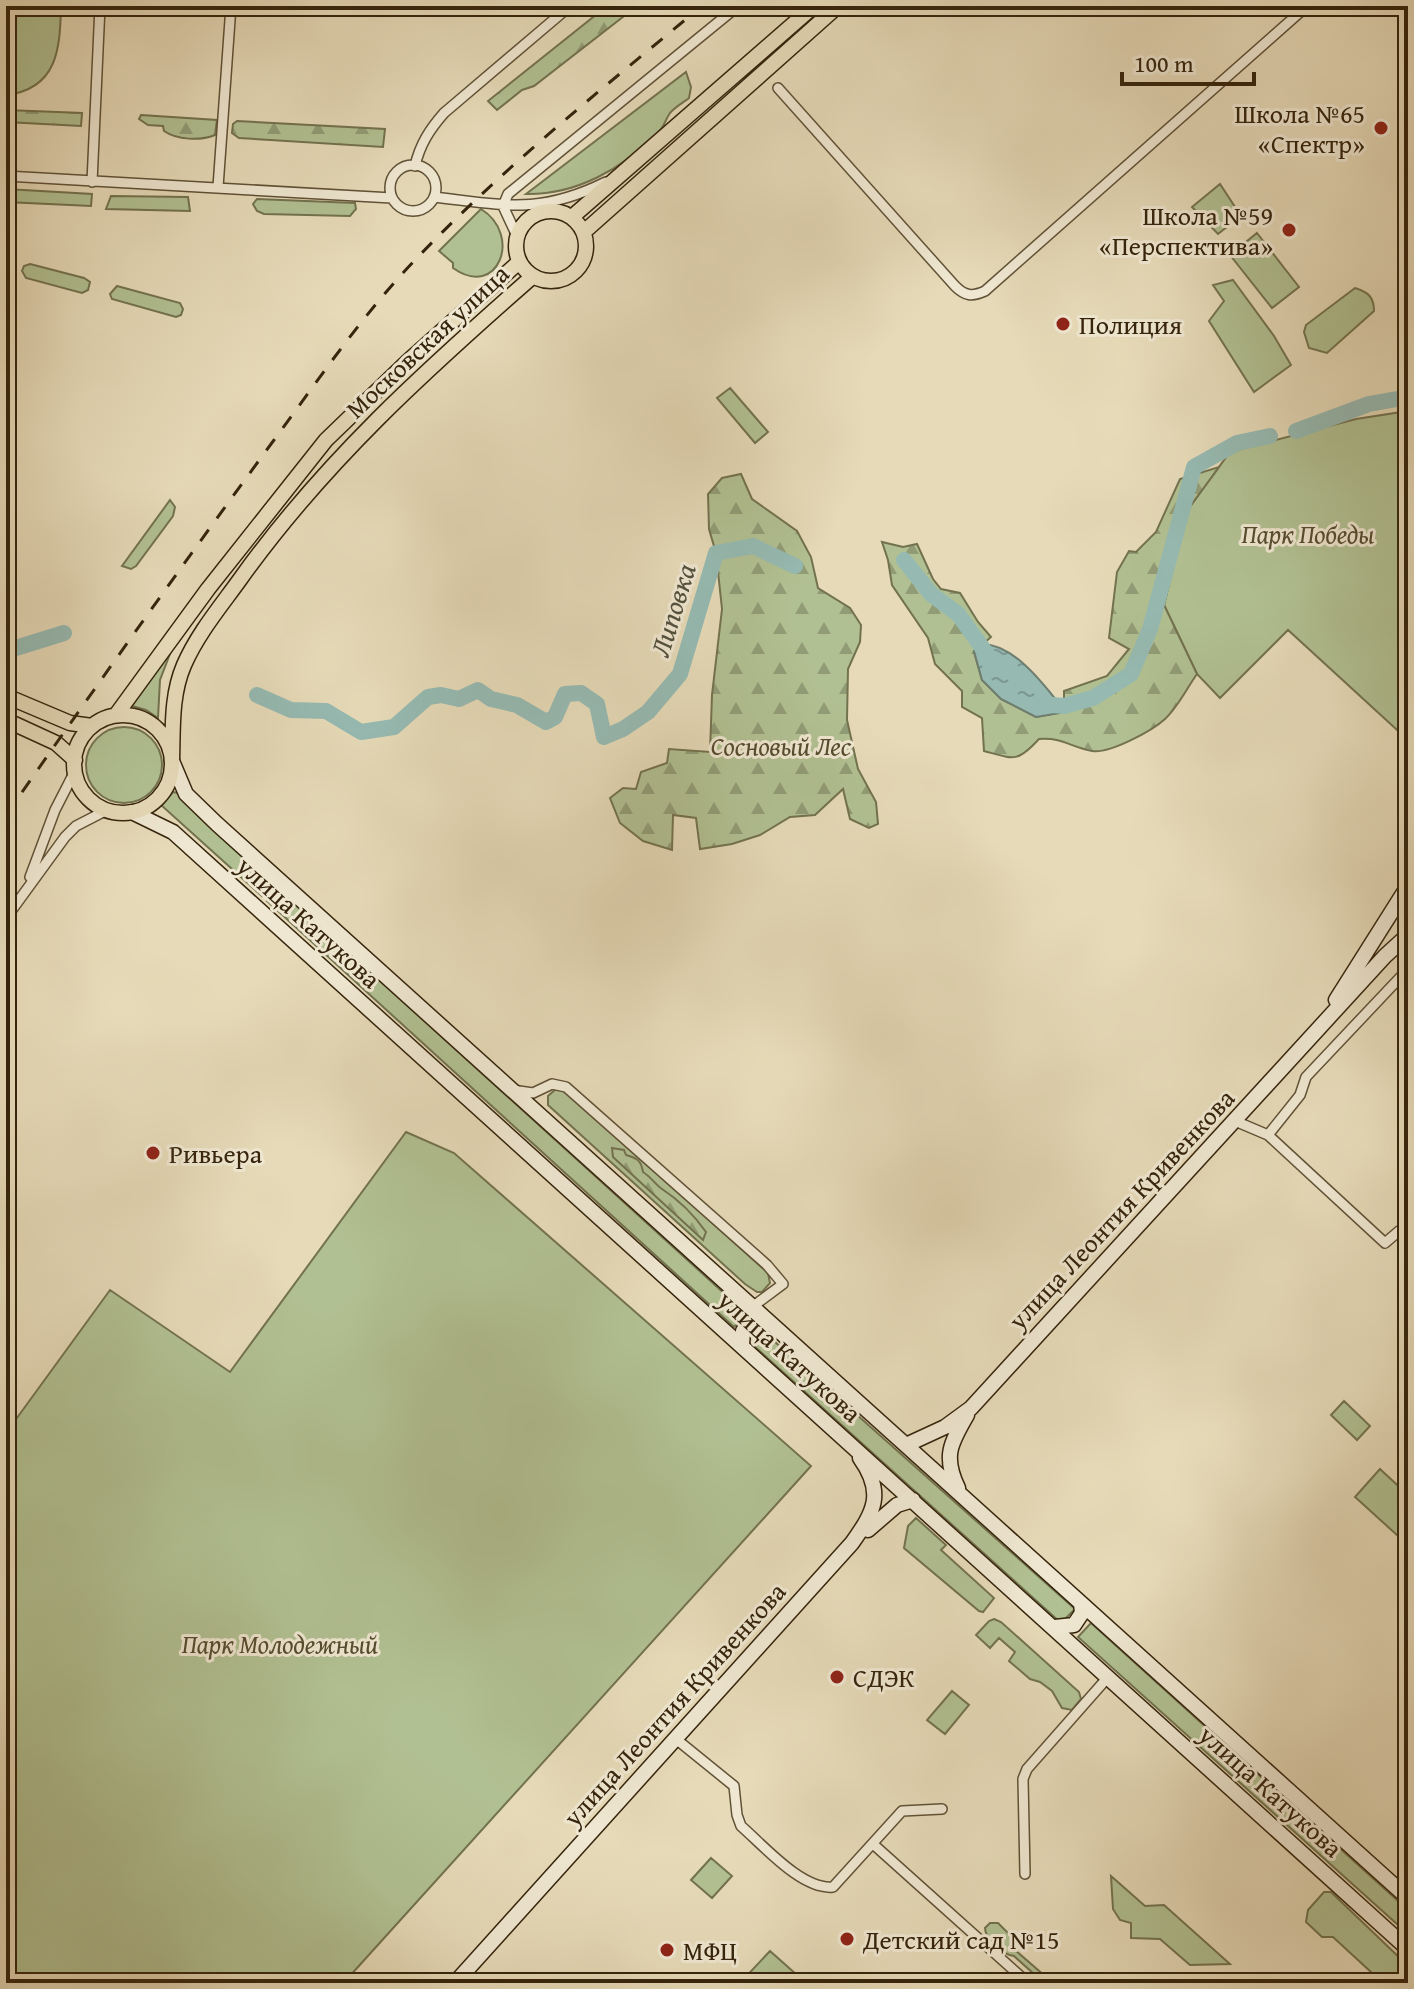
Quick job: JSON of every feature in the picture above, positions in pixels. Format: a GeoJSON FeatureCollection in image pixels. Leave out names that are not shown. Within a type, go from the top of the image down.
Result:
{"type":"FeatureCollection","features":[{"type":"Feature","properties":{"kind":"main road"},"geometry":{"type":"LineString","coordinates":[[572,217],[814,6]]}},
{"type":"Feature","properties":{"kind":"main road"},"geometry":{"type":"LineString","coordinates":[[555,211],[572,217],[585,231],[838,6]]}},
{"type":"Feature","properties":{"kind":"main road","name":"Московская улица"},"geometry":{"type":"LineString","coordinates":[[116,715],[208,589],[326,440],[407,362],[519,262],[517,236],[525,224],[555,211]]}},
{"type":"Feature","properties":{"kind":"main road","name":"Московская улица"},"geometry":{"type":"LineString","coordinates":[[172,761],[174,706],[184,666],[203,630],[260,552],[337,459],[385,409],[532,277],[551,281],[574,272],[586,252],[585,231]]}},
{"type":"Feature","properties":{"kind":"main road"},"geometry":{"type":"LineString","coordinates":[[519,262],[532,277]]}},
{"type":"Feature","properties":{"kind":"main road"},"geometry":{"type":"LineString","coordinates":[[6,696],[65,722],[92,726]]}},
{"type":"Feature","properties":{"kind":"main road"},"geometry":{"type":"LineString","coordinates":[[6,720],[56,743],[74,766],[89,799],[107,810],[132,812],[152,804],[168,784],[172,761],[163,735],[153,725],[129,715],[116,715],[92,726],[80,741],[74,766]]}},
{"type":"Feature","properties":{"kind":"main road","name":"улица Катукова"},"geometry":{"type":"LineString","coordinates":[[172,761],[186,794],[1408,1898]]}},
{"type":"Feature","properties":{"kind":"main road","name":"улица Катукова"},"geometry":{"type":"LineString","coordinates":[[132,812],[173,832],[1408,1949]]}},
{"type":"Feature","properties":{"kind":"main road"},"geometry":{"type":"LineString","coordinates":[[1408,886],[1408,904]]}},
{"type":"Feature","properties":{"kind":"main road","name":"улица Леонтия Кривенкова"},"geometry":{"type":"LineString","coordinates":[[1307,1043],[1408,886]]}},
{"type":"Feature","properties":{"kind":"main road","name":"улица Леонтия Кривенкова"},"geometry":{"type":"LineString","coordinates":[[971,1408],[1385,956],[1408,935]]}},
{"type":"Feature","properties":{"kind":"main road"},"geometry":{"type":"LineString","coordinates":[[742,1345],[743,1331],[751,1323],[768,1322]]}},
{"type":"Feature","properties":{"kind":"main road"},"geometry":{"type":"LineString","coordinates":[[906,1445],[945,1427],[971,1408]]}},
{"type":"Feature","properties":{"kind":"main road"},"geometry":{"type":"LineString","coordinates":[[961,1494],[949,1465],[949,1452],[971,1408]]}},
{"type":"Feature","properties":{"kind":"main road","name":"улица Леонтия Кривенкова"},"geometry":{"type":"LineString","coordinates":[[455,1983],[852,1543],[872,1514],[874,1488],[866,1466],[849,1441]]}},
{"type":"Feature","properties":{"kind":"main road"},"geometry":{"type":"LineString","coordinates":[[852,1543],[897,1505],[913,1500]]}},
{"type":"Feature","properties":{"kind":"main road"},"geometry":{"type":"LineString","coordinates":[[1055,1627],[1074,1625],[1082,1613],[1081,1603]]}},
{"type":"Feature","properties":{"kind":"street"},"geometry":{"type":"LineString","coordinates":[[92,182],[100,6]]}},
{"type":"Feature","properties":{"kind":"street"},"geometry":{"type":"LineString","coordinates":[[218,187],[231,6]]}},
{"type":"Feature","properties":{"kind":"street"},"geometry":{"type":"LineString","coordinates":[[415,166],[418,151],[429,130],[444,113],[570,6]]}},
{"type":"Feature","properties":{"kind":"street"},"geometry":{"type":"LineString","coordinates":[[517,236],[503,206],[508,194],[738,6]]}},
{"type":"Feature","properties":{"kind":"street"},"geometry":{"type":"LineString","coordinates":[[778,88],[955,286],[963,293],[974,296],[985,291],[1064,223],[1307,6]]}},
{"type":"Feature","properties":{"kind":"street"},"geometry":{"type":"LineString","coordinates":[[415,166],[430,173],[436,189],[434,197],[417,211],[402,209],[392,198],[394,174],[400,169],[415,166]]}},
{"type":"Feature","properties":{"kind":"street"},"geometry":{"type":"LineString","coordinates":[[535,206],[591,189],[623,173]]}},
{"type":"Feature","properties":{"kind":"street"},"geometry":{"type":"LineString","coordinates":[[6,176],[392,198]]}},
{"type":"Feature","properties":{"kind":"street"},"geometry":{"type":"LineString","coordinates":[[434,197],[503,206],[535,206],[555,211]]}},
{"type":"Feature","properties":{"kind":"street"},"geometry":{"type":"LineString","coordinates":[[25,891],[74,766]]}},
{"type":"Feature","properties":{"kind":"street"},"geometry":{"type":"LineString","coordinates":[[6,918],[70,831],[107,810]]}},
{"type":"Feature","properties":{"kind":"street"},"geometry":{"type":"LineString","coordinates":[[1268,1135],[1300,1095],[1306,1077],[1408,969]]}},
{"type":"Feature","properties":{"kind":"street"},"geometry":{"type":"LineString","coordinates":[[544,1119],[542,1094],[552,1084]]}},
{"type":"Feature","properties":{"kind":"street"},"geometry":{"type":"LineString","coordinates":[[512,1090],[533,1093],[552,1084],[566,1087],[767,1265],[783,1284],[752,1307]]}},
{"type":"Feature","properties":{"kind":"street"},"geometry":{"type":"LineString","coordinates":[[1235,1121],[1268,1135],[1385,1243],[1399,1231],[1408,1239]]}},
{"type":"Feature","properties":{"kind":"street"},"geometry":{"type":"LineString","coordinates":[[1025,1874],[1023,1779],[1027,1769],[1109,1676]]}},
{"type":"Feature","properties":{"kind":"street"},"geometry":{"type":"LineString","coordinates":[[676,1739],[734,1786],[741,1826],[806,1882],[822,1888],[833,1887],[902,1811],[942,1809]]}},
{"type":"Feature","properties":{"kind":"street"},"geometry":{"type":"LineString","coordinates":[[873,1844],[1028,1983]]}},
{"type":"Feature","properties":{"kind":"green space"},"geometry":{"type":"Polygon","coordinates":[[[6,6],[61,6],[53,64],[36,84],[6,95],[6,6]]]}},
{"type":"Feature","properties":{"kind":"green space"},"geometry":{"type":"Polygon","coordinates":[[[607,6],[637,6],[534,86],[522,90],[497,110],[488,101],[607,6]]]}},
{"type":"Feature","properties":{"kind":"green space"},"geometry":{"type":"Polygon","coordinates":[[[686,72],[691,87],[689,98],[672,111],[659,132],[629,158],[580,185],[526,194],[686,72]]]}},
{"type":"Feature","properties":{"kind":"green space"},"geometry":{"type":"Polygon","coordinates":[[[6,110],[82,113],[81,126],[6,122],[6,110]]]}},
{"type":"Feature","properties":{"kind":"green space"},"geometry":{"type":"Polygon","coordinates":[[[141,115],[217,120],[215,135],[182,138],[164,131],[163,126],[148,125],[139,119],[141,115]]]}},
{"type":"Feature","properties":{"kind":"green space"},"geometry":{"type":"Polygon","coordinates":[[[237,121],[385,129],[383,147],[239,138],[232,133],[233,124],[237,121]]]}},
{"type":"Feature","properties":{"kind":"green space"},"geometry":{"type":"Polygon","coordinates":[[[1220,184],[1241,216],[1218,234],[1192,207],[1220,184]]]}},
{"type":"Feature","properties":{"kind":"green space"},"geometry":{"type":"Polygon","coordinates":[[[6,189],[92,194],[91,206],[6,202],[6,189]]]}},
{"type":"Feature","properties":{"kind":"green space"},"geometry":{"type":"Polygon","coordinates":[[[111,196],[188,197],[190,211],[106,209],[111,196]]]}},
{"type":"Feature","properties":{"kind":"green space"},"geometry":{"type":"Polygon","coordinates":[[[257,199],[355,203],[356,209],[350,216],[264,214],[257,211],[253,204],[257,199]]]}},
{"type":"Feature","properties":{"kind":"green space"},"geometry":{"type":"Polygon","coordinates":[[[481,209],[494,220],[501,234],[500,260],[493,270],[482,276],[469,276],[453,268],[453,263],[439,251],[481,209]]]}},
{"type":"Feature","properties":{"kind":"green space"},"geometry":{"type":"Polygon","coordinates":[[[1257,233],[1299,287],[1272,308],[1230,255],[1257,233]]]}},
{"type":"Feature","properties":{"kind":"green space"},"geometry":{"type":"Polygon","coordinates":[[[30,264],[84,278],[90,282],[88,290],[82,293],[26,278],[22,271],[24,266],[30,264]]]}},
{"type":"Feature","properties":{"kind":"green space"},"geometry":{"type":"Polygon","coordinates":[[[1233,280],[1291,365],[1254,392],[1209,321],[1224,301],[1213,285],[1233,280]]]}},
{"type":"Feature","properties":{"kind":"green space"},"geometry":{"type":"Polygon","coordinates":[[[117,286],[180,303],[183,309],[181,315],[176,317],[112,299],[110,294],[117,286]]]}},
{"type":"Feature","properties":{"kind":"green space"},"geometry":{"type":"Polygon","coordinates":[[[1355,288],[1369,296],[1374,311],[1327,353],[1309,348],[1304,332],[1306,325],[1355,288]]]}},
{"type":"Feature","properties":{"kind":"green space"},"geometry":{"type":"Polygon","coordinates":[[[730,388],[768,432],[755,443],[717,398],[730,388]]]}},
{"type":"Feature","properties":{"kind":"green space","name":"Парк Победы"},"geometry":{"type":"Polygon","coordinates":[[[1408,411],[1408,740],[1288,630],[1220,698],[1197,674],[1164,605],[1186,512],[1230,452],[1356,419],[1408,411]]]}},
{"type":"Feature","properties":{"kind":"green space"},"geometry":{"type":"Polygon","coordinates":[[[1219,467],[1186,512],[1164,605],[1197,674],[1170,714],[1141,735],[1099,751],[1039,739],[1014,757],[984,751],[982,718],[962,707],[962,691],[935,664],[928,638],[892,585],[882,542],[903,547],[917,544],[941,589],[960,593],[991,637],[974,652],[982,680],[1001,699],[1036,717],[1070,711],[1064,706],[1064,691],[1107,676],[1129,649],[1109,638],[1117,572],[1129,551],[1136,552],[1156,532],[1180,479],[1219,467]]]}},
{"type":"Feature","properties":{"kind":"green space","name":"Сосновый Лес"},"geometry":{"type":"Polygon","coordinates":[[[741,474],[752,499],[797,531],[811,557],[818,588],[850,608],[861,625],[860,642],[848,669],[847,720],[858,769],[876,802],[878,824],[869,828],[850,819],[843,789],[815,815],[790,817],[760,835],[732,844],[700,849],[696,818],[673,815],[672,850],[643,841],[620,823],[610,798],[623,788],[636,789],[641,772],[667,763],[669,749],[710,752],[712,695],[722,609],[716,553],[709,529],[708,494],[722,478],[741,474]]]}},
{"type":"Feature","properties":{"kind":"green space"},"geometry":{"type":"Polygon","coordinates":[[[170,500],[175,507],[173,516],[136,566],[131,569],[122,566],[170,500]]]}},
{"type":"Feature","properties":{"kind":"green space"},"geometry":{"type":"Polygon","coordinates":[[[173,646],[160,680],[158,718],[132,706],[173,646]]]}},
{"type":"Feature","properties":{"kind":"green space"},"geometry":{"type":"Polygon","coordinates":[[[124,727],[139,730],[151,738],[159,750],[162,765],[159,780],[151,792],[139,800],[124,803],[109,800],[97,792],[89,780],[86,765],[89,750],[97,738],[109,730],[124,727]]]}},
{"type":"Feature","properties":{"kind":"green space"},"geometry":{"type":"Polygon","coordinates":[[[173,792],[178,793],[273,884],[262,896],[161,805],[173,792]]]}},
{"type":"Feature","properties":{"kind":"green space"},"geometry":{"type":"Polygon","coordinates":[[[278,888],[748,1315],[734,1327],[267,901],[278,888]]]}},
{"type":"Feature","properties":{"kind":"green space"},"geometry":{"type":"Polygon","coordinates":[[[556,1089],[566,1091],[768,1273],[770,1283],[762,1292],[745,1284],[548,1105],[548,1096],[556,1089]]]}},
{"type":"Feature","properties":{"kind":"green space","name":"Парк Молодежный"},"geometry":{"type":"Polygon","coordinates":[[[406,1132],[454,1153],[811,1466],[348,1978],[354,1983],[6,1983],[6,1433],[110,1290],[230,1372],[406,1132]]]}},
{"type":"Feature","properties":{"kind":"green space"},"geometry":{"type":"Polygon","coordinates":[[[612,1148],[624,1150],[626,1155],[638,1160],[643,1172],[686,1208],[706,1232],[703,1240],[613,1157],[612,1148]]]}},
{"type":"Feature","properties":{"kind":"green space"},"geometry":{"type":"Polygon","coordinates":[[[765,1333],[1075,1609],[1061,1623],[752,1344],[765,1333]]]}},
{"type":"Feature","properties":{"kind":"green space"},"geometry":{"type":"Polygon","coordinates":[[[1344,1401],[1370,1426],[1357,1440],[1331,1415],[1344,1401]]]}},
{"type":"Feature","properties":{"kind":"green space"},"geometry":{"type":"Polygon","coordinates":[[[1380,1469],[1408,1495],[1408,1545],[1355,1497],[1380,1469]]]}},
{"type":"Feature","properties":{"kind":"green space"},"geometry":{"type":"Polygon","coordinates":[[[916,1518],[946,1545],[941,1550],[994,1598],[983,1612],[904,1548],[908,1526],[916,1518]]]}},
{"type":"Feature","properties":{"kind":"green space"},"geometry":{"type":"Polygon","coordinates":[[[994,1619],[1079,1692],[1081,1699],[1072,1710],[1062,1708],[1052,1691],[1030,1679],[1009,1661],[1015,1652],[999,1638],[990,1648],[976,1635],[994,1619]]]}},
{"type":"Feature","properties":{"kind":"green space"},"geometry":{"type":"Polygon","coordinates":[[[1091,1623],[1408,1910],[1408,1934],[1078,1637],[1091,1623]]]}},
{"type":"Feature","properties":{"kind":"green space"},"geometry":{"type":"Polygon","coordinates":[[[952,1691],[969,1705],[945,1734],[927,1720],[952,1691]]]}},
{"type":"Feature","properties":{"kind":"green space"},"geometry":{"type":"Polygon","coordinates":[[[711,1858],[732,1876],[712,1898],[691,1880],[711,1858]]]}},
{"type":"Feature","properties":{"kind":"green space"},"geometry":{"type":"Polygon","coordinates":[[[1111,1876],[1145,1906],[1164,1905],[1230,1964],[1190,1965],[1160,1939],[1131,1938],[1131,1923],[1120,1920],[1113,1909],[1111,1876]]]}},
{"type":"Feature","properties":{"kind":"green space"},"geometry":{"type":"Polygon","coordinates":[[[1324,1892],[1331,1892],[1403,1961],[1408,1983],[1372,1983],[1372,1973],[1333,1937],[1322,1937],[1306,1922],[1308,1910],[1324,1892]]]}},
{"type":"Feature","properties":{"kind":"green space"},"geometry":{"type":"Polygon","coordinates":[[[990,1923],[998,1923],[1016,1941],[1015,1950],[1053,1983],[1044,1983],[1014,1956],[995,1946],[985,1928],[990,1923]]]}},
{"type":"Feature","properties":{"kind":"green space"},"geometry":{"type":"Polygon","coordinates":[[[770,1951],[806,1983],[740,1983],[770,1951]]]}},
{"type":"Feature","properties":{"kind":"water"},"geometry":{"type":"Polygon","coordinates":[[[983,644],[995,646],[1017,658],[1061,706],[1060,713],[1036,717],[1001,699],[982,680],[974,651],[983,644]]]}},
{"type":"Feature","properties":{"kind":"waterway","name":"Липовка"},"geometry":{"type":"LineString","coordinates":[[1296,431],[1369,404],[1408,397]]}},
{"type":"Feature","properties":{"kind":"waterway","name":"Липовка"},"geometry":{"type":"LineString","coordinates":[[1040,704],[1064,706],[1093,698],[1131,674],[1150,629],[1194,467],[1237,443],[1270,436]]}},
{"type":"Feature","properties":{"kind":"waterway","name":"Липовка"},"geometry":{"type":"LineString","coordinates":[[257,695],[291,710],[326,711],[361,732],[394,727],[428,697],[441,695],[459,699],[478,690],[491,699],[517,705],[546,722],[555,717],[565,694],[581,693],[597,704],[604,737],[623,729],[648,712],[680,674],[716,553],[753,546],[795,566]]}},
{"type":"Feature","properties":{"kind":"waterway","name":"Липовка"},"geometry":{"type":"LineString","coordinates":[[904,560],[931,594],[958,614],[994,664]]}},
{"type":"Feature","properties":{"kind":"waterway","name":"Липовка"},"geometry":{"type":"LineString","coordinates":[[6,651],[64,633]]}},
{"type":"Feature","properties":{"kind":"railway"},"geometry":{"type":"LineString","coordinates":[[6,815],[308,394],[397,280],[519,160],[702,6]]}},
{"type":"Feature","properties":{"kind":"place","name":"Школа №65 «Спектр»"},"geometry":{"type":"Point","coordinates":[1381,128]}},
{"type":"Feature","properties":{"kind":"place","name":"Школа №59 «Перспектива»"},"geometry":{"type":"Point","coordinates":[1289,230]}},
{"type":"Feature","properties":{"kind":"place","name":"Полиция"},"geometry":{"type":"Point","coordinates":[1063,324]}},
{"type":"Feature","properties":{"kind":"place","name":"Ривьера"},"geometry":{"type":"Point","coordinates":[153,1153]}},
{"type":"Feature","properties":{"kind":"place","name":"СДЭК"},"geometry":{"type":"Point","coordinates":[837,1677]}},
{"type":"Feature","properties":{"kind":"place","name":"Детский сад №15"},"geometry":{"type":"Point","coordinates":[847,1939]}},
{"type":"Feature","properties":{"kind":"place","name":"МФЦ"},"geometry":{"type":"Point","coordinates":[667,1950]}}]}
